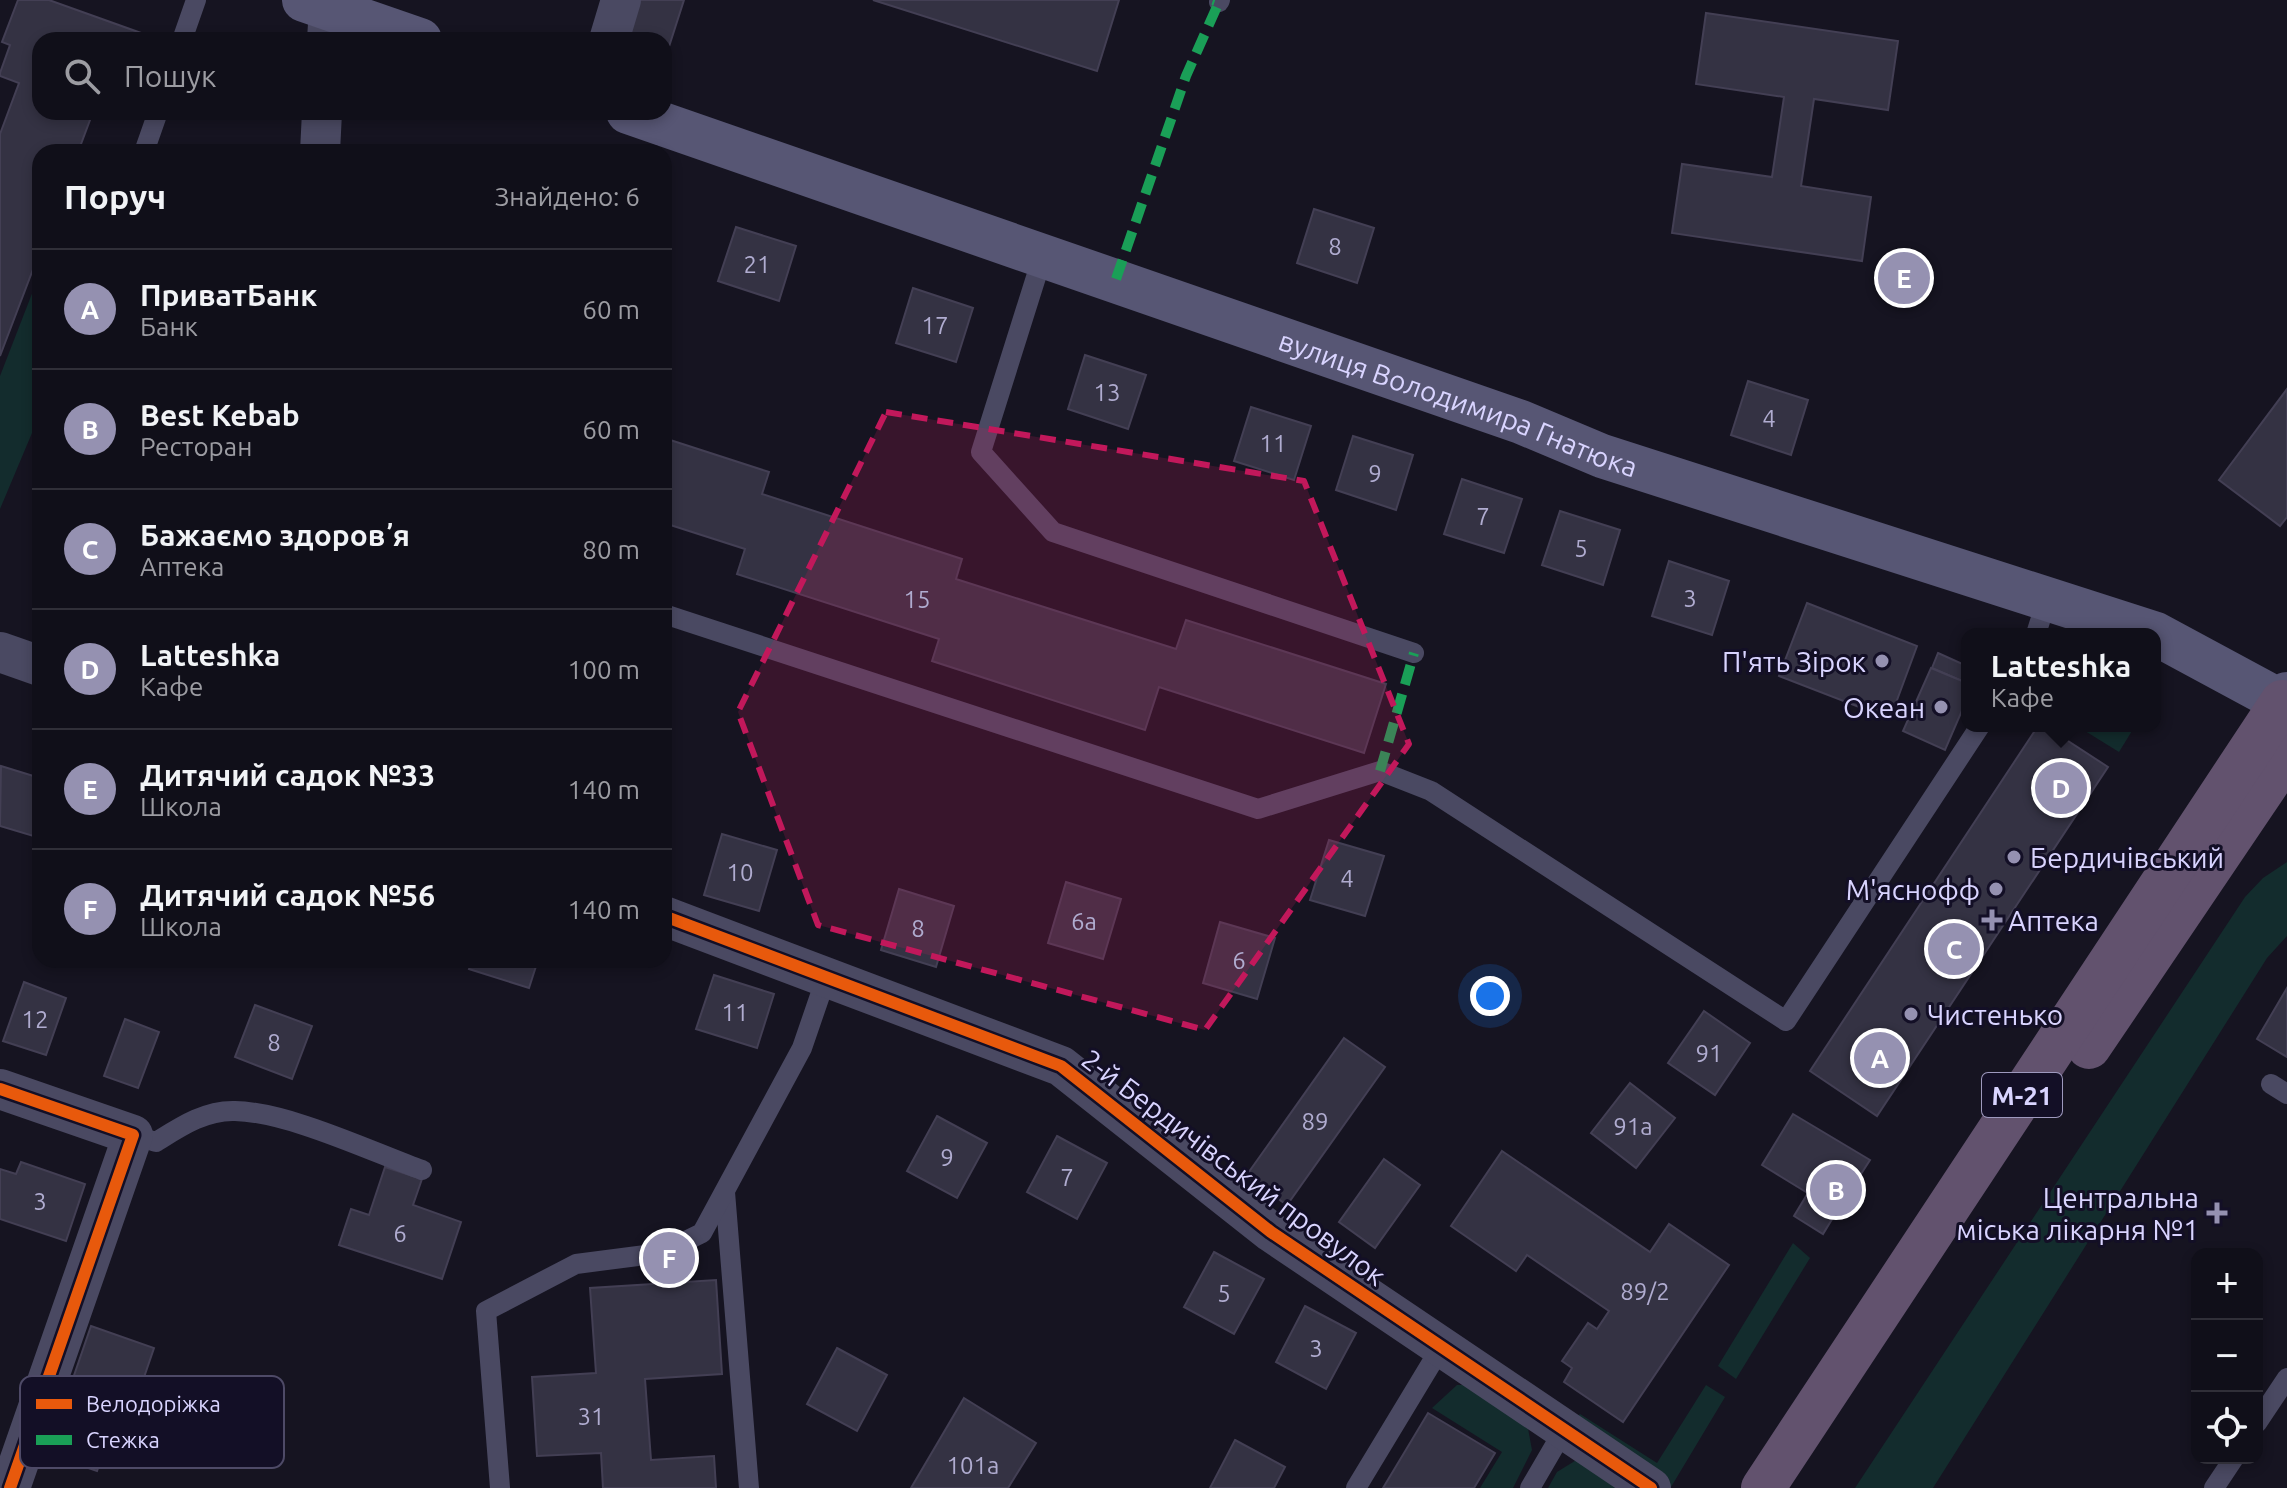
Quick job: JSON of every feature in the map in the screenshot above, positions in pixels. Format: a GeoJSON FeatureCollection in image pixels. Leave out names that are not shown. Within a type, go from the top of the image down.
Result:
{"type":"FeatureCollection","features":[{"type":"Feature","properties":{"kind":"highway","name":"М-21"},"geometry":{"type":"LineString","coordinates":[[1763,1488],[2285,700]]}},
{"type":"Feature","properties":{"kind":"highway","name":"М-21"},"geometry":{"type":"LineString","coordinates":[[1795,1488],[2287,754]]}},
{"type":"Feature","properties":{"kind":"main road"},"geometry":{"type":"LineString","coordinates":[[320,16],[387,32]]}},
{"type":"Feature","properties":{"kind":"main road","name":"вулиця Володимира Гнатюка"},"geometry":{"type":"LineString","coordinates":[[651,120],[1506,416],[1602,456],[2042,616],[2118,628]]}},
{"type":"Feature","properties":{"kind":"main road","name":"вулиця Володимира Гнатюка"},"geometry":{"type":"LineString","coordinates":[[2161,637],[2285,700]]}},
{"type":"Feature","properties":{"kind":"street"},"geometry":{"type":"LineString","coordinates":[[611,32],[621,0]]}},
{"type":"Feature","properties":{"kind":"street"},"geometry":{"type":"LineString","coordinates":[[320,144],[322,120]]}},
{"type":"Feature","properties":{"kind":"street"},"geometry":{"type":"LineString","coordinates":[[0,652],[32,663]]}},
{"type":"Feature","properties":{"kind":"street","name":"2-й Бердичівський провулок"},"geometry":{"type":"LineString","coordinates":[[672,919],[1061,1066],[1271,1232],[1440,1349],[1565,1428],[1651,1488]]}},
{"type":"Feature","properties":{"kind":"street"},"geometry":{"type":"LineString","coordinates":[[0,1089],[133,1135],[49,1376]]}},
{"type":"Feature","properties":{"kind":"street"},"geometry":{"type":"LineString","coordinates":[[10,1488],[20,1459]]}},
{"type":"Feature","properties":{"kind":"lane"},"geometry":{"type":"LineString","coordinates":[[185,32],[196,0]]}},
{"type":"Feature","properties":{"kind":"lane"},"geometry":{"type":"LineString","coordinates":[[147,144],[155,120]]}},
{"type":"Feature","properties":{"kind":"lane"},"geometry":{"type":"LineString","coordinates":[[1043,255],[981,452],[1053,532],[1414,653]]}},
{"type":"Feature","properties":{"kind":"lane"},"geometry":{"type":"LineString","coordinates":[[672,617],[1258,809],[1380,771],[1431,791],[1786,1021],[1976,732]]}},
{"type":"Feature","properties":{"kind":"lane"},"geometry":{"type":"LineString","coordinates":[[500,1488],[486,1311],[576,1264],[661,1253],[702,1233],[802,1048],[826,978]]}},
{"type":"Feature","properties":{"kind":"lane"},"geometry":{"type":"LineString","coordinates":[[133,1135],[156,1142],[189,1121],[235,1111],[279,1119],[422,1170]]}},
{"type":"Feature","properties":{"kind":"lane"},"geometry":{"type":"LineString","coordinates":[[725,1192],[749,1488]]}},
{"type":"Feature","properties":{"kind":"lane"},"geometry":{"type":"LineString","coordinates":[[1356,1488],[1440,1349]]}},
{"type":"Feature","properties":{"kind":"lane"},"geometry":{"type":"LineString","coordinates":[[2263,1414],[2287,1378]]}},
{"type":"Feature","properties":{"kind":"lane"},"geometry":{"type":"LineString","coordinates":[[1530,1488],[1565,1428]]}},
{"type":"Feature","properties":{"kind":"lane"},"geometry":{"type":"LineString","coordinates":[[2214,1488],[2230,1464]]}},
{"type":"Feature","properties":{"kind":"highlighted area"},"geometry":{"type":"Polygon","coordinates":[[[886,412],[1304,481],[1409,744],[1205,1030],[818,925],[738,712],[886,412]]]}},
{"type":"Feature","properties":{"kind":"green space"},"geometry":{"type":"Polygon","coordinates":[[[32,294],[32,433],[0,509],[0,376],[32,294]]]}},
{"type":"Feature","properties":{"kind":"green space"},"geometry":{"type":"Polygon","coordinates":[[[2087,732],[2131,732],[2119,752],[2087,732]]]}},
{"type":"Feature","properties":{"kind":"green space"},"geometry":{"type":"Polygon","coordinates":[[[2287,862],[2287,936],[2267,958],[1933,1488],[1855,1488],[2245,897],[2263,878],[2287,862]]]}},
{"type":"Feature","properties":{"kind":"green space"},"geometry":{"type":"Polygon","coordinates":[[[1793,1243],[1810,1258],[1736,1379],[1718,1366],[1793,1243]]]}},
{"type":"Feature","properties":{"kind":"green space"},"geometry":{"type":"Polygon","coordinates":[[[1457,1385],[1465,1385],[1527,1423],[1532,1450],[1513,1488],[1480,1488],[1502,1452],[1432,1408],[1457,1385]]]}},
{"type":"Feature","properties":{"kind":"green space"},"geometry":{"type":"Polygon","coordinates":[[[1706,1385],[1725,1397],[1671,1487],[1622,1456],[1575,1419],[1580,1414],[1657,1463],[1706,1385]]]}},
{"type":"Feature","properties":{"kind":"green space"},"geometry":{"type":"Polygon","coordinates":[[[1578,1459],[1629,1488],[1548,1488],[1557,1472],[1578,1459]]]}},
{"type":"Feature","properties":{"kind":"building"},"geometry":{"type":"Polygon","coordinates":[[[18,0],[49,0],[138,32],[32,32],[32,120],[90,120],[81,144],[32,144],[32,272],[0,356],[0,134],[19,83],[0,76],[10,45],[2,42],[18,0]]]}},
{"type":"Feature","properties":{"kind":"building"},"geometry":{"type":"Polygon","coordinates":[[[634,0],[684,0],[672,37],[672,32],[624,32],[634,0]]]}},
{"type":"Feature","properties":{"kind":"building"},"geometry":{"type":"Polygon","coordinates":[[[873,0],[1119,0],[1097,71],[873,0]]]}},
{"type":"Feature","properties":{"kind":"building"},"geometry":{"type":"Polygon","coordinates":[[[1706,13],[1898,41],[1888,110],[1814,99],[1801,186],[1871,197],[1862,261],[1672,233],[1682,164],[1772,177],[1784,97],[1696,84],[1706,13]]]}},
{"type":"Feature","properties":{"kind":"building"},"geometry":{"type":"Polygon","coordinates":[[[1314,209],[1374,228],[1357,283],[1297,263],[1314,209]]]}},
{"type":"Feature","properties":{"kind":"building"},"geometry":{"type":"Polygon","coordinates":[[[736,227],[796,246],[779,301],[718,281],[736,227]]]}},
{"type":"Feature","properties":{"kind":"building"},"geometry":{"type":"Polygon","coordinates":[[[913,288],[973,308],[956,362],[896,343],[913,288]]]}},
{"type":"Feature","properties":{"kind":"building"},"geometry":{"type":"Polygon","coordinates":[[[1085,355],[1146,375],[1128,429],[1068,409],[1085,355]]]}},
{"type":"Feature","properties":{"kind":"building"},"geometry":{"type":"Polygon","coordinates":[[[1748,381],[1808,400],[1791,455],[1731,435],[1748,381]]]}},
{"type":"Feature","properties":{"kind":"building"},"geometry":{"type":"Polygon","coordinates":[[[2287,389],[2287,517],[2280,526],[2219,480],[2287,389]]]}},
{"type":"Feature","properties":{"kind":"building"},"geometry":{"type":"Polygon","coordinates":[[[1251,407],[1311,426],[1294,480],[1234,461],[1251,407]]]}},
{"type":"Feature","properties":{"kind":"building"},"geometry":{"type":"Polygon","coordinates":[[[1353,436],[1413,455],[1396,510],[1336,490],[1353,436]]]}},
{"type":"Feature","properties":{"kind":"building"},"geometry":{"type":"Polygon","coordinates":[[[672,441],[769,472],[762,494],[962,559],[956,579],[1176,649],[1186,620],[1386,684],[1364,753],[1159,687],[1145,730],[932,661],[939,639],[737,574],[745,549],[672,526],[672,441]]]}},
{"type":"Feature","properties":{"kind":"building"},"geometry":{"type":"Polygon","coordinates":[[[1462,479],[1522,499],[1504,553],[1444,534],[1462,479]]]}},
{"type":"Feature","properties":{"kind":"building"},"geometry":{"type":"Polygon","coordinates":[[[1560,511],[1620,530],[1603,585],[1542,565],[1560,511]]]}},
{"type":"Feature","properties":{"kind":"building"},"geometry":{"type":"Polygon","coordinates":[[[1669,561],[1729,581],[1712,635],[1652,616],[1669,561]]]}},
{"type":"Feature","properties":{"kind":"building"},"geometry":{"type":"Polygon","coordinates":[[[1807,603],[1917,646],[1890,719],[1779,676],[1807,603]]]}},
{"type":"Feature","properties":{"kind":"building"},"geometry":{"type":"Polygon","coordinates":[[[1938,653],[1961,663],[1961,681],[1932,668],[1938,653]]]}},
{"type":"Feature","properties":{"kind":"building"},"geometry":{"type":"Polygon","coordinates":[[[1931,668],[1961,680],[1961,713],[1945,750],[1903,731],[1931,668]]]}},
{"type":"Feature","properties":{"kind":"building"},"geometry":{"type":"Polygon","coordinates":[[[2034,732],[2054,732],[2108,767],[1877,1116],[1810,1071],[2034,732]]]}},
{"type":"Feature","properties":{"kind":"building"},"geometry":{"type":"Polygon","coordinates":[[[1,766],[32,776],[32,836],[0,826],[1,766]]]}},
{"type":"Feature","properties":{"kind":"building"},"geometry":{"type":"Polygon","coordinates":[[[722,834],[777,850],[759,911],[704,895],[722,834]]]}},
{"type":"Feature","properties":{"kind":"building"},"geometry":{"type":"Polygon","coordinates":[[[1329,840],[1384,856],[1365,916],[1310,900],[1329,840]]]}},
{"type":"Feature","properties":{"kind":"building"},"geometry":{"type":"Polygon","coordinates":[[[1066,882],[1121,899],[1103,959],[1048,943],[1066,882]]]}},
{"type":"Feature","properties":{"kind":"building"},"geometry":{"type":"Polygon","coordinates":[[[899,889],[954,906],[936,967],[881,950],[899,889]]]}},
{"type":"Feature","properties":{"kind":"building"},"geometry":{"type":"Polygon","coordinates":[[[1220,922],[1275,938],[1257,999],[1203,983],[1220,922]]]}},
{"type":"Feature","properties":{"kind":"building"},"geometry":{"type":"Polygon","coordinates":[[[469,968],[535,968],[529,988],[469,968]]]}},
{"type":"Feature","properties":{"kind":"building"},"geometry":{"type":"Polygon","coordinates":[[[714,975],[774,994],[757,1048],[696,1029],[714,975]]]}},
{"type":"Feature","properties":{"kind":"building"},"geometry":{"type":"Polygon","coordinates":[[[24,982],[66,998],[46,1055],[3,1041],[24,982]]]}},
{"type":"Feature","properties":{"kind":"building"},"geometry":{"type":"Polygon","coordinates":[[[2287,988],[2287,1057],[2257,1039],[2287,988]]]}},
{"type":"Feature","properties":{"kind":"building"},"geometry":{"type":"Polygon","coordinates":[[[255,1005],[312,1026],[292,1079],[235,1057],[255,1005]]]}},
{"type":"Feature","properties":{"kind":"building"},"geometry":{"type":"Polygon","coordinates":[[[1704,1011],[1750,1043],[1715,1095],[1668,1063],[1704,1011]]]}},
{"type":"Feature","properties":{"kind":"building"},"geometry":{"type":"Polygon","coordinates":[[[125,1019],[159,1032],[138,1088],[104,1076],[125,1019]]]}},
{"type":"Feature","properties":{"kind":"building"},"geometry":{"type":"Polygon","coordinates":[[[1344,1038],[1385,1067],[1287,1205],[1246,1176],[1344,1038]]]}},
{"type":"Feature","properties":{"kind":"building"},"geometry":{"type":"Polygon","coordinates":[[[1630,1083],[1675,1118],[1636,1168],[1591,1133],[1630,1083]]]}},
{"type":"Feature","properties":{"kind":"building"},"geometry":{"type":"Polygon","coordinates":[[[1793,1114],[1870,1160],[1837,1211],[1762,1165],[1793,1114]]]}},
{"type":"Feature","properties":{"kind":"building"},"geometry":{"type":"Polygon","coordinates":[[[937,1116],[987,1143],[957,1198],[907,1171],[937,1116]]]}},
{"type":"Feature","properties":{"kind":"building"},"geometry":{"type":"Polygon","coordinates":[[[1057,1136],[1107,1163],[1077,1219],[1027,1192],[1057,1136]]]}},
{"type":"Feature","properties":{"kind":"building"},"geometry":{"type":"Polygon","coordinates":[[[1502,1151],[1650,1252],[1669,1224],[1729,1265],[1623,1422],[1564,1382],[1572,1368],[1562,1361],[1588,1323],[1597,1329],[1609,1311],[1527,1255],[1516,1271],[1451,1226],[1502,1151]]]}},
{"type":"Feature","properties":{"kind":"building"},"geometry":{"type":"Polygon","coordinates":[[[1384,1159],[1420,1185],[1375,1248],[1339,1222],[1384,1159]]]}},
{"type":"Feature","properties":{"kind":"building"},"geometry":{"type":"Polygon","coordinates":[[[21,1162],[85,1184],[66,1241],[0,1219],[0,1169],[16,1174],[21,1162]]]}},
{"type":"Feature","properties":{"kind":"building"},"geometry":{"type":"Polygon","coordinates":[[[385,1167],[422,1179],[413,1205],[461,1222],[442,1279],[339,1245],[351,1209],[369,1215],[385,1167]]]}},
{"type":"Feature","properties":{"kind":"building"},"geometry":{"type":"Polygon","coordinates":[[[1808,1193],[1837,1211],[1823,1234],[1794,1216],[1808,1193]]]}},
{"type":"Feature","properties":{"kind":"building"},"geometry":{"type":"Polygon","coordinates":[[[1214,1252],[1264,1279],[1234,1334],[1184,1307],[1214,1252]]]}},
{"type":"Feature","properties":{"kind":"building"},"geometry":{"type":"Polygon","coordinates":[[[716,1280],[722,1374],[645,1379],[651,1460],[714,1456],[716,1488],[603,1488],[601,1453],[537,1456],[532,1377],[596,1373],[590,1288],[716,1280]]]}},
{"type":"Feature","properties":{"kind":"building"},"geometry":{"type":"Polygon","coordinates":[[[1305,1306],[1356,1333],[1326,1389],[1276,1362],[1305,1306]]]}},
{"type":"Feature","properties":{"kind":"building"},"geometry":{"type":"Polygon","coordinates":[[[91,1326],[154,1348],[144,1376],[74,1376],[91,1326]]]}},
{"type":"Feature","properties":{"kind":"building"},"geometry":{"type":"Polygon","coordinates":[[[837,1348],[887,1375],[857,1431],[807,1404],[837,1348]]]}},
{"type":"Feature","properties":{"kind":"building"},"geometry":{"type":"Polygon","coordinates":[[[964,1398],[1036,1443],[1008,1488],[911,1488],[964,1398]]]}},
{"type":"Feature","properties":{"kind":"building"},"geometry":{"type":"Polygon","coordinates":[[[1428,1413],[1495,1453],[1474,1488],[1383,1488],[1428,1413]]]}},
{"type":"Feature","properties":{"kind":"building"},"geometry":{"type":"Polygon","coordinates":[[[1235,1440],[1285,1467],[1274,1488],[1210,1488],[1235,1440]]]}},
{"type":"Feature","properties":{"kind":"marked path"},"geometry":{"type":"LineString","coordinates":[[1116,279],[1186,76],[1219,2],[1213,0]]}},
{"type":"Feature","properties":{"kind":"marked path"},"geometry":{"type":"LineString","coordinates":[[1380,771],[1414,653]]}},
{"type":"Feature","properties":{"kind":"cycle path"},"geometry":{"type":"LineString","coordinates":[[672,919],[1061,1066],[1271,1232],[1651,1488]]}},
{"type":"Feature","properties":{"kind":"cycle path"},"geometry":{"type":"LineString","coordinates":[[0,1089],[133,1135],[49,1376]]}},
{"type":"Feature","properties":{"kind":"cycle path"},"geometry":{"type":"LineString","coordinates":[[10,1488],[20,1459]]}},
{"type":"Feature","properties":{"kind":"place","name":"Дитячий садок №33"},"geometry":{"type":"Point","coordinates":[1904,278]}},
{"type":"Feature","properties":{"kind":"place","name":"П'ять Зірок"},"geometry":{"type":"Point","coordinates":[1882,661]}},
{"type":"Feature","properties":{"kind":"place","name":"Океан"},"geometry":{"type":"Point","coordinates":[1941,707]}},
{"type":"Feature","properties":{"kind":"place","name":"Latteshka"},"geometry":{"type":"Point","coordinates":[2061,788]}},
{"type":"Feature","properties":{"kind":"place","name":"Бердичівський"},"geometry":{"type":"Point","coordinates":[2014,857]}},
{"type":"Feature","properties":{"kind":"place","name":"М'яснофф"},"geometry":{"type":"Point","coordinates":[1996,889]}},
{"type":"Feature","properties":{"kind":"place","name":"Аптека"},"geometry":{"type":"Point","coordinates":[1992,920]}},
{"type":"Feature","properties":{"kind":"place","name":"Бажаємо здоровʼя"},"geometry":{"type":"Point","coordinates":[1954,949]}},
{"type":"Feature","properties":{"kind":"place","name":"Чистенько"},"geometry":{"type":"Point","coordinates":[1911,1014]}},
{"type":"Feature","properties":{"kind":"place","name":"ПриватБанк"},"geometry":{"type":"Point","coordinates":[1880,1058]}},
{"type":"Feature","properties":{"kind":"place","name":"Best Kebab"},"geometry":{"type":"Point","coordinates":[1836,1190]}},
{"type":"Feature","properties":{"kind":"place","name":"Центральна міська лікарня №1"},"geometry":{"type":"Point","coordinates":[2217,1213]}},
{"type":"Feature","properties":{"kind":"place","name":"Дитячий садок №56"},"geometry":{"type":"Point","coordinates":[669,1258]}}]}
